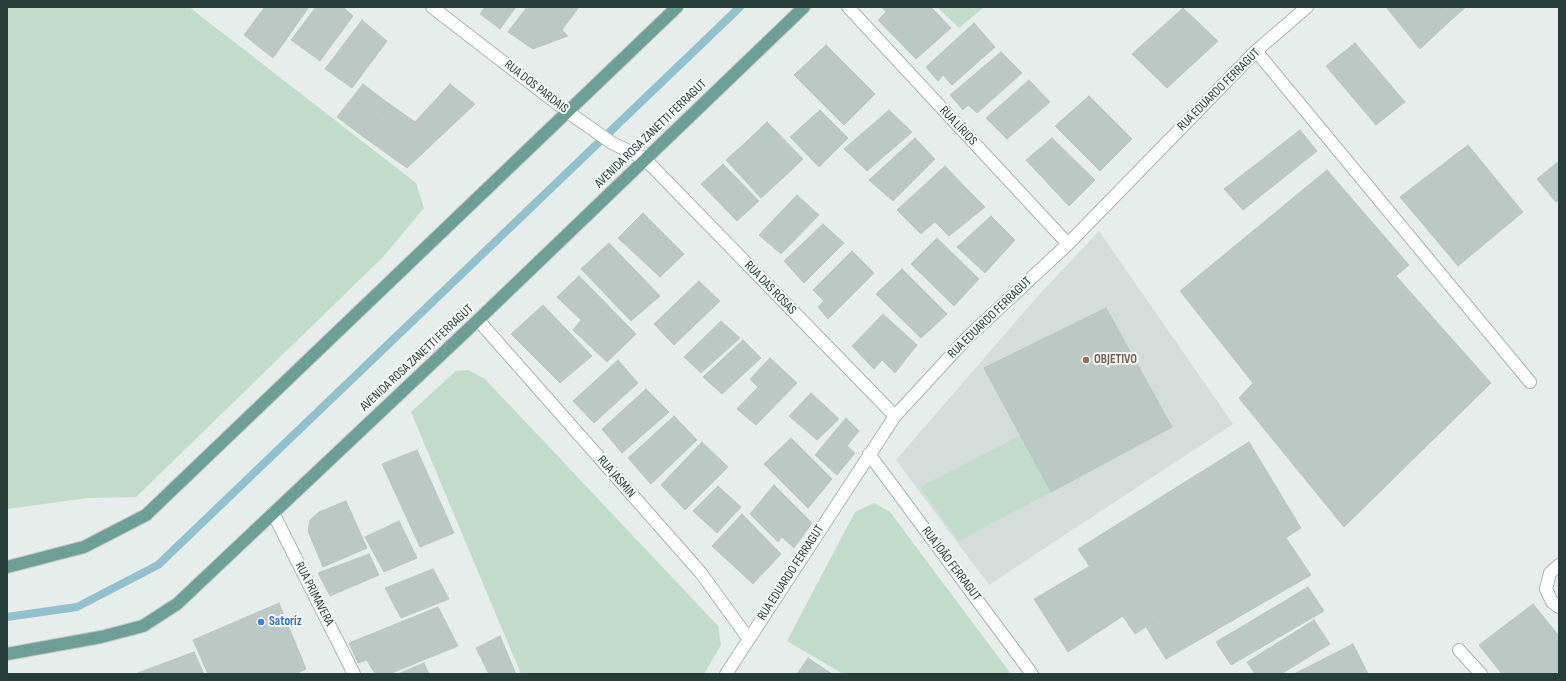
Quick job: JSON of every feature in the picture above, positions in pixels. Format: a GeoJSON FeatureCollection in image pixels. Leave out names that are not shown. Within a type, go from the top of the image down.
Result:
{"type":"FeatureCollection","features":[{"type":"Feature","properties":{"kind":"main road"},"geometry":{"type":"LineString","coordinates":[[7,567],[84,547],[146,515],[677,7]]}},
{"type":"Feature","properties":{"kind":"main road","name":"AVENIDA ROSA ZANETTI FERRAGUT"},"geometry":{"type":"LineString","coordinates":[[7,654],[101,637],[143,626],[177,604],[478,320],[804,7]]}},
{"type":"Feature","properties":{"kind":"street","name":"RUA DOS PARDAIS"},"geometry":{"type":"LineString","coordinates":[[432,7],[568,112],[612,143],[645,159]]}},
{"type":"Feature","properties":{"kind":"street","name":"RUA LÍRIOS"},"geometry":{"type":"LineString","coordinates":[[848,7],[1068,244]]}},
{"type":"Feature","properties":{"kind":"street","name":"RUA EDUARDO FERRAGUT"},"geometry":{"type":"LineString","coordinates":[[726,674],[748,638],[895,416],[968,337],[1068,244],[1256,51],[1307,7]]}},
{"type":"Feature","properties":{"kind":"street"},"geometry":{"type":"LineString","coordinates":[[1256,51],[1530,382]]}},
{"type":"Feature","properties":{"kind":"street","name":"RUA DAS ROSAS"},"geometry":{"type":"LineString","coordinates":[[645,159],[895,416]]}},
{"type":"Feature","properties":{"kind":"street","name":"RUA JASMIN"},"geometry":{"type":"LineString","coordinates":[[478,320],[701,573],[748,638]]}},
{"type":"Feature","properties":{"kind":"street","name":"RUA JOÃO FERRAGUT"},"geometry":{"type":"LineString","coordinates":[[869,454],[1032,674]]}},
{"type":"Feature","properties":{"kind":"street","name":"RUA PRIMAVERA"},"geometry":{"type":"LineString","coordinates":[[274,514],[354,674]]}},
{"type":"Feature","properties":{"kind":"street"},"geometry":{"type":"LineString","coordinates":[[1559,565],[1550,573],[1546,589],[1552,602],[1559,608]]}},
{"type":"Feature","properties":{"kind":"street"},"geometry":{"type":"LineString","coordinates":[[1459,650],[1481,674]]}},
{"type":"Feature","properties":{"kind":"shaded area","name":"OBJETIVO"},"geometry":{"type":"Polygon","coordinates":[[[1099,231],[1233,424],[989,585],[896,460],[1037,297],[1099,231]]]}},
{"type":"Feature","properties":{"kind":"green space"},"geometry":{"type":"Polygon","coordinates":[[[7,7],[189,7],[416,183],[424,208],[383,257],[136,497],[88,498],[7,509],[7,7]]]}},
{"type":"Feature","properties":{"kind":"green space"},"geometry":{"type":"Polygon","coordinates":[[[937,7],[984,7],[959,28],[937,7]]]}},
{"type":"Feature","properties":{"kind":"green space"},"geometry":{"type":"Polygon","coordinates":[[[468,370],[485,379],[718,626],[721,645],[704,674],[521,674],[411,412],[456,371],[468,370]]]}},
{"type":"Feature","properties":{"kind":"green space"},"geometry":{"type":"Polygon","coordinates":[[[1020,436],[1051,492],[959,541],[920,487],[1020,436]]]}},
{"type":"Feature","properties":{"kind":"green space"},"geometry":{"type":"Polygon","coordinates":[[[874,503],[890,512],[1011,674],[843,674],[787,641],[855,512],[874,503]]]}},
{"type":"Feature","properties":{"kind":"building"},"geometry":{"type":"Polygon","coordinates":[[[265,7],[309,7],[273,58],[244,35],[265,7]]]}},
{"type":"Feature","properties":{"kind":"building"},"geometry":{"type":"Polygon","coordinates":[[[316,7],[343,7],[353,16],[320,61],[291,40],[316,7]]]}},
{"type":"Feature","properties":{"kind":"building"},"geometry":{"type":"Polygon","coordinates":[[[485,7],[516,7],[500,29],[480,14],[485,7]]]}},
{"type":"Feature","properties":{"kind":"building"},"geometry":{"type":"Polygon","coordinates":[[[527,7],[579,7],[562,30],[568,36],[533,49],[508,32],[527,7]]]}},
{"type":"Feature","properties":{"kind":"building"},"geometry":{"type":"Polygon","coordinates":[[[882,7],[931,7],[951,28],[916,59],[878,20],[886,12],[882,7]]]}},
{"type":"Feature","properties":{"kind":"building"},"geometry":{"type":"Polygon","coordinates":[[[1386,7],[1441,7],[1451,20],[1420,49],[1386,7]]]}},
{"type":"Feature","properties":{"kind":"building"},"geometry":{"type":"Polygon","coordinates":[[[1441,7],[1466,7],[1451,20],[1441,7]]]}},
{"type":"Feature","properties":{"kind":"building"},"geometry":{"type":"Polygon","coordinates":[[[1183,8],[1218,41],[1167,88],[1132,54],[1183,8]]]}},
{"type":"Feature","properties":{"kind":"building"},"geometry":{"type":"Polygon","coordinates":[[[362,20],[387,41],[352,88],[325,69],[362,20]]]}},
{"type":"Feature","properties":{"kind":"building"},"geometry":{"type":"Polygon","coordinates":[[[974,23],[995,47],[952,85],[943,75],[938,81],[926,67],[974,23]]]}},
{"type":"Feature","properties":{"kind":"building"},"geometry":{"type":"Polygon","coordinates":[[[1355,43],[1405,102],[1376,125],[1326,66],[1355,43]]]}},
{"type":"Feature","properties":{"kind":"building"},"geometry":{"type":"Polygon","coordinates":[[[826,45],[875,94],[844,125],[794,75],[826,45]]]}},
{"type":"Feature","properties":{"kind":"building"},"geometry":{"type":"Polygon","coordinates":[[[1001,52],[1022,73],[977,113],[968,105],[963,110],[950,95],[1001,52]]]}},
{"type":"Feature","properties":{"kind":"building"},"geometry":{"type":"Polygon","coordinates":[[[1029,80],[1050,102],[1007,139],[986,118],[1029,80]]]}},
{"type":"Feature","properties":{"kind":"building"},"geometry":{"type":"Polygon","coordinates":[[[363,84],[388,103],[365,138],[337,117],[363,84]]]}},
{"type":"Feature","properties":{"kind":"building"},"geometry":{"type":"Polygon","coordinates":[[[450,84],[475,104],[407,168],[365,138],[388,103],[415,122],[450,84]]]}},
{"type":"Feature","properties":{"kind":"building"},"geometry":{"type":"Polygon","coordinates":[[[1089,96],[1132,139],[1100,171],[1055,126],[1089,96]]]}},
{"type":"Feature","properties":{"kind":"building"},"geometry":{"type":"Polygon","coordinates":[[[820,110],[848,138],[819,167],[790,137],[820,110]]]}},
{"type":"Feature","properties":{"kind":"building"},"geometry":{"type":"Polygon","coordinates":[[[889,110],[912,132],[867,171],[844,149],[889,110]]]}},
{"type":"Feature","properties":{"kind":"building"},"geometry":{"type":"Polygon","coordinates":[[[767,122],[803,159],[782,179],[747,141],[767,122]]]}},
{"type":"Feature","properties":{"kind":"building"},"geometry":{"type":"Polygon","coordinates":[[[1300,130],[1317,151],[1243,210],[1224,189],[1300,130]]]}},
{"type":"Feature","properties":{"kind":"building"},"geometry":{"type":"Polygon","coordinates":[[[915,138],[935,159],[893,201],[869,180],[915,138]]]}},
{"type":"Feature","properties":{"kind":"building"},"geometry":{"type":"Polygon","coordinates":[[[1052,138],[1095,180],[1069,206],[1026,160],[1052,138]]]}},
{"type":"Feature","properties":{"kind":"building"},"geometry":{"type":"Polygon","coordinates":[[[747,141],[782,179],[761,198],[726,160],[747,141]]]}},
{"type":"Feature","properties":{"kind":"building"},"geometry":{"type":"Polygon","coordinates":[[[1468,145],[1523,212],[1458,266],[1400,197],[1468,145]]]}},
{"type":"Feature","properties":{"kind":"building"},"geometry":{"type":"Polygon","coordinates":[[[1559,161],[1559,200],[1556,202],[1537,179],[1559,161]]]}},
{"type":"Feature","properties":{"kind":"building"},"geometry":{"type":"Polygon","coordinates":[[[723,164],[759,201],[737,221],[701,184],[723,164]]]}},
{"type":"Feature","properties":{"kind":"building"},"geometry":{"type":"Polygon","coordinates":[[[945,166],[969,191],[921,234],[897,210],[945,166]]]}},
{"type":"Feature","properties":{"kind":"building"},"geometry":{"type":"Polygon","coordinates":[[[1327,170],[1409,265],[1396,276],[1491,383],[1344,527],[1239,398],[1253,383],[1180,291],[1327,170]]]}},
{"type":"Feature","properties":{"kind":"building"},"geometry":{"type":"Polygon","coordinates":[[[969,191],[985,207],[949,236],[935,222],[969,191]]]}},
{"type":"Feature","properties":{"kind":"building"},"geometry":{"type":"Polygon","coordinates":[[[797,195],[819,215],[781,254],[759,235],[797,195]]]}},
{"type":"Feature","properties":{"kind":"building"},"geometry":{"type":"Polygon","coordinates":[[[643,213],[684,254],[660,277],[618,238],[643,213]]]}},
{"type":"Feature","properties":{"kind":"building"},"geometry":{"type":"Polygon","coordinates":[[[991,216],[1015,240],[985,273],[957,247],[991,216]]]}},
{"type":"Feature","properties":{"kind":"building"},"geometry":{"type":"Polygon","coordinates":[[[823,224],[844,243],[804,283],[784,261],[823,224]]]}},
{"type":"Feature","properties":{"kind":"building"},"geometry":{"type":"Polygon","coordinates":[[[937,238],[979,279],[954,306],[911,264],[937,238]]]}},
{"type":"Feature","properties":{"kind":"building"},"geometry":{"type":"Polygon","coordinates":[[[609,243],[660,296],[631,321],[581,269],[609,243]]]}},
{"type":"Feature","properties":{"kind":"building"},"geometry":{"type":"Polygon","coordinates":[[[852,251],[874,273],[828,319],[818,307],[824,301],[813,290],[852,251]]]}},
{"type":"Feature","properties":{"kind":"building"},"geometry":{"type":"Polygon","coordinates":[[[902,269],[947,314],[921,338],[876,294],[902,269]]]}},
{"type":"Feature","properties":{"kind":"building"},"geometry":{"type":"Polygon","coordinates":[[[579,276],[636,334],[607,362],[573,330],[581,320],[557,297],[579,276]]]}},
{"type":"Feature","properties":{"kind":"building"},"geometry":{"type":"Polygon","coordinates":[[[699,281],[720,301],[674,345],[654,324],[699,281]]]}},
{"type":"Feature","properties":{"kind":"building"},"geometry":{"type":"Polygon","coordinates":[[[543,305],[592,356],[560,383],[511,334],[543,305]]]}},
{"type":"Feature","properties":{"kind":"building"},"geometry":{"type":"Polygon","coordinates":[[[1106,308],[1172,427],[1051,492],[984,368],[1106,308]]]}},
{"type":"Feature","properties":{"kind":"building"},"geometry":{"type":"Polygon","coordinates":[[[883,314],[917,345],[895,373],[882,360],[874,369],[852,346],[883,314]]]}},
{"type":"Feature","properties":{"kind":"building"},"geometry":{"type":"Polygon","coordinates":[[[721,321],[740,338],[701,373],[684,357],[721,321]]]}},
{"type":"Feature","properties":{"kind":"building"},"geometry":{"type":"Polygon","coordinates":[[[743,340],[761,358],[722,394],[703,377],[743,340]]]}},
{"type":"Feature","properties":{"kind":"building"},"geometry":{"type":"Polygon","coordinates":[[[770,358],[797,383],[756,425],[737,409],[758,387],[750,379],[770,358]]]}},
{"type":"Feature","properties":{"kind":"building"},"geometry":{"type":"Polygon","coordinates":[[[618,360],[638,383],[594,423],[573,401],[618,360]]]}},
{"type":"Feature","properties":{"kind":"building"},"geometry":{"type":"Polygon","coordinates":[[[646,389],[669,412],[622,453],[602,429],[646,389]]]}},
{"type":"Feature","properties":{"kind":"building"},"geometry":{"type":"Polygon","coordinates":[[[811,393],[839,419],[817,440],[789,416],[811,393]]]}},
{"type":"Feature","properties":{"kind":"building"},"geometry":{"type":"Polygon","coordinates":[[[674,416],[697,440],[651,484],[628,458],[674,416]]]}},
{"type":"Feature","properties":{"kind":"building"},"geometry":{"type":"Polygon","coordinates":[[[846,418],[859,431],[847,446],[855,453],[837,475],[815,455],[846,418]]]}},
{"type":"Feature","properties":{"kind":"building"},"geometry":{"type":"Polygon","coordinates":[[[791,438],[832,479],[808,508],[764,464],[791,438]]]}},
{"type":"Feature","properties":{"kind":"building"},"geometry":{"type":"Polygon","coordinates":[[[702,442],[728,467],[685,510],[661,485],[702,442]]]}},
{"type":"Feature","properties":{"kind":"building"},"geometry":{"type":"Polygon","coordinates":[[[1249,442],[1301,528],[1135,634],[1078,549],[1249,442]]]}},
{"type":"Feature","properties":{"kind":"building"},"geometry":{"type":"Polygon","coordinates":[[[417,450],[454,533],[420,547],[382,464],[417,450]]]}},
{"type":"Feature","properties":{"kind":"building"},"geometry":{"type":"Polygon","coordinates":[[[774,485],[812,523],[794,548],[782,537],[778,542],[750,514],[774,485]]]}},
{"type":"Feature","properties":{"kind":"building"},"geometry":{"type":"Polygon","coordinates":[[[718,486],[741,507],[717,533],[693,511],[718,486]]]}},
{"type":"Feature","properties":{"kind":"building"},"geometry":{"type":"Polygon","coordinates":[[[346,501],[367,548],[323,567],[308,531],[310,520],[319,512],[346,501]]]}},
{"type":"Feature","properties":{"kind":"building"},"geometry":{"type":"Polygon","coordinates":[[[742,514],[781,554],[753,584],[712,546],[742,514]]]}},
{"type":"Feature","properties":{"kind":"building"},"geometry":{"type":"Polygon","coordinates":[[[399,521],[417,558],[384,572],[365,537],[399,521]]]}},
{"type":"Feature","properties":{"kind":"building"},"geometry":{"type":"Polygon","coordinates":[[[1286,538],[1311,575],[1166,659],[1146,627],[1286,538]]]}},
{"type":"Feature","properties":{"kind":"building"},"geometry":{"type":"Polygon","coordinates":[[[369,554],[379,575],[330,596],[318,573],[369,554]]]}},
{"type":"Feature","properties":{"kind":"building"},"geometry":{"type":"Polygon","coordinates":[[[1090,566],[1123,616],[1068,652],[1034,599],[1090,566]]]}},
{"type":"Feature","properties":{"kind":"building"},"geometry":{"type":"Polygon","coordinates":[[[433,569],[449,599],[401,618],[385,588],[433,569]]]}},
{"type":"Feature","properties":{"kind":"building"},"geometry":{"type":"Polygon","coordinates":[[[1308,587],[1324,611],[1231,665],[1216,642],[1308,587]]]}},
{"type":"Feature","properties":{"kind":"building","name":"Satoríz"},"geometry":{"type":"Polygon","coordinates":[[[279,603],[306,669],[295,674],[208,674],[193,640],[279,603]]]}},
{"type":"Feature","properties":{"kind":"building"},"geometry":{"type":"Polygon","coordinates":[[[1533,604],[1559,636],[1559,674],[1502,674],[1479,645],[1533,604]]]}},
{"type":"Feature","properties":{"kind":"building"},"geometry":{"type":"Polygon","coordinates":[[[438,607],[458,646],[389,674],[375,674],[367,660],[358,663],[349,643],[438,607]]]}},
{"type":"Feature","properties":{"kind":"building"},"geometry":{"type":"Polygon","coordinates":[[[1314,620],[1330,644],[1281,674],[1255,674],[1247,662],[1314,620]]]}},
{"type":"Feature","properties":{"kind":"building"},"geometry":{"type":"Polygon","coordinates":[[[500,636],[516,674],[489,674],[476,648],[500,636]]]}},
{"type":"Feature","properties":{"kind":"building"},"geometry":{"type":"Polygon","coordinates":[[[1353,644],[1368,674],[1294,674],[1353,644]]]}},
{"type":"Feature","properties":{"kind":"building"},"geometry":{"type":"Polygon","coordinates":[[[194,652],[204,674],[135,674],[194,652]]]}},
{"type":"Feature","properties":{"kind":"building"},"geometry":{"type":"Polygon","coordinates":[[[808,658],[832,674],[797,674],[808,658]]]}},
{"type":"Feature","properties":{"kind":"building"},"geometry":{"type":"Polygon","coordinates":[[[424,663],[429,674],[398,674],[424,663]]]}},
{"type":"Feature","properties":{"kind":"waterway"},"geometry":{"type":"LineString","coordinates":[[7,617],[77,607],[158,565],[740,7]]}},
{"type":"Feature","properties":{"kind":"place","name":"OBJETIVO"},"geometry":{"type":"Point","coordinates":[1086,360]}},
{"type":"Feature","properties":{"kind":"place","name":"Satoríz"},"geometry":{"type":"Point","coordinates":[261,622]}}]}
